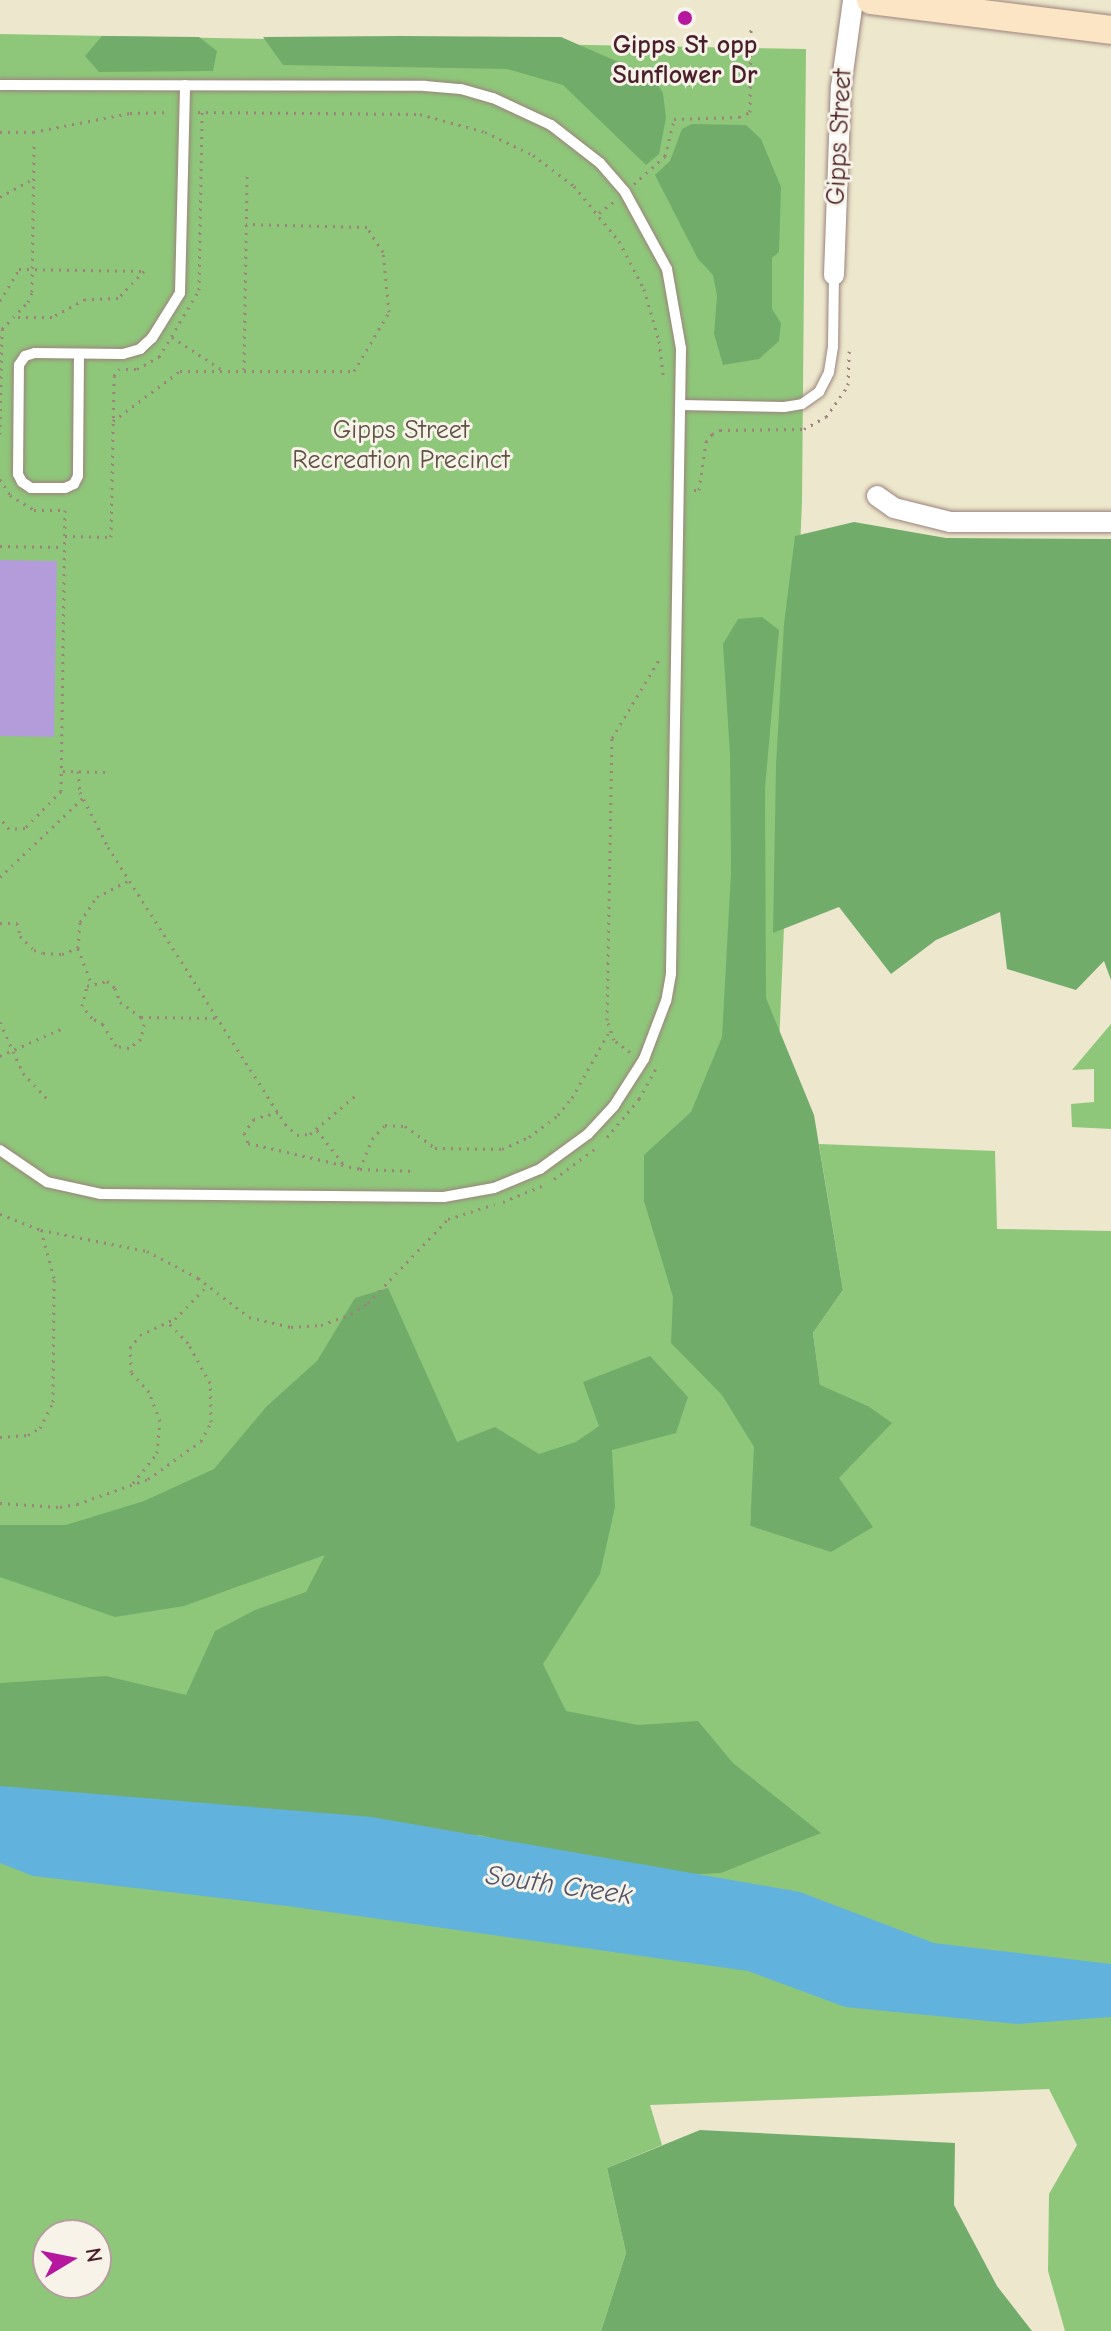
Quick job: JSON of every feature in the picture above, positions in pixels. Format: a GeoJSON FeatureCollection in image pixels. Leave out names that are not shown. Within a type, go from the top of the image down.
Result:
{"type":"FeatureCollection","features":[{"type":"Feature","properties":{"kind":"main road"},"geometry":{"type":"LineString","coordinates":[[871,0],[1111,30]]}},
{"type":"Feature","properties":{"kind":"street","name":"Gipps Street"},"geometry":{"type":"LineString","coordinates":[[834,275],[841,87],[853,0]]}},
{"type":"Feature","properties":{"kind":"street"},"geometry":{"type":"LineString","coordinates":[[877,496],[894,508],[950,522],[1111,522]]}},
{"type":"Feature","properties":{"kind":"lane"},"geometry":{"type":"LineString","coordinates":[[0,85],[461,89],[503,102],[551,125],[600,163],[625,192],[667,269],[681,348],[672,961],[666,1001],[644,1059],[614,1106],[565,1152],[518,1180],[468,1194],[432,1197],[101,1194],[47,1182],[0,1150]]}},
{"type":"Feature","properties":{"kind":"lane"},"geometry":{"type":"LineString","coordinates":[[79,354],[78,476],[74,484],[65,488],[31,488],[22,482],[18,474],[19,365],[25,356],[35,353],[123,354],[140,349],[158,328],[180,293],[183,275],[185,85]]}},
{"type":"Feature","properties":{"kind":"lane"},"geometry":{"type":"LineString","coordinates":[[681,405],[784,407],[802,404],[819,392],[829,372],[833,347],[834,275]]}},
{"type":"Feature","properties":{"kind":"path"},"geometry":{"type":"LineString","coordinates":[[599,213],[665,156],[674,119],[739,117],[750,112],[751,26]]}},
{"type":"Feature","properties":{"kind":"path"},"geometry":{"type":"LineString","coordinates":[[0,132],[33,132],[130,113],[409,114],[462,123],[533,155],[574,186],[599,213],[619,241],[644,289],[659,341],[665,392]]}},
{"type":"Feature","properties":{"kind":"path"},"geometry":{"type":"LineString","coordinates":[[0,434],[1,327],[28,302],[32,292],[34,142]]}},
{"type":"Feature","properties":{"kind":"path"},"geometry":{"type":"LineString","coordinates":[[244,371],[247,174]]}},
{"type":"Feature","properties":{"kind":"path"},"geometry":{"type":"LineString","coordinates":[[0,197],[33,178]]}},
{"type":"Feature","properties":{"kind":"path"},"geometry":{"type":"LineString","coordinates":[[113,421],[180,371],[354,371],[389,312],[383,252],[367,227],[246,224]]}},
{"type":"Feature","properties":{"kind":"path"},"geometry":{"type":"LineString","coordinates":[[0,301],[19,269],[144,271],[118,298],[85,299],[52,317],[12,317]]}},
{"type":"Feature","properties":{"kind":"path"},"geometry":{"type":"LineString","coordinates":[[158,328],[224,371]]}},
{"type":"Feature","properties":{"kind":"path"},"geometry":{"type":"LineString","coordinates":[[679,490],[699,490],[706,442],[720,430],[804,429],[826,417],[848,385],[849,351]]}},
{"type":"Feature","properties":{"kind":"path"},"geometry":{"type":"LineString","coordinates":[[0,479],[10,495],[34,510],[65,510],[61,791],[25,828],[9,829],[0,818]]}},
{"type":"Feature","properties":{"kind":"path"},"geometry":{"type":"LineString","coordinates":[[0,546],[65,547]]}},
{"type":"Feature","properties":{"kind":"path"},"geometry":{"type":"LineString","coordinates":[[360,1169],[372,1139],[385,1125],[405,1126],[435,1148],[502,1149],[529,1137],[558,1115],[572,1098],[609,1032],[612,738],[660,659],[662,648]]}},
{"type":"Feature","properties":{"kind":"path"},"geometry":{"type":"LineString","coordinates":[[63,771],[105,772]]}},
{"type":"Feature","properties":{"kind":"path"},"geometry":{"type":"LineString","coordinates":[[78,771],[83,798],[129,880],[278,1112],[297,1135],[304,1136],[316,1129],[355,1096]]}},
{"type":"Feature","properties":{"kind":"path"},"geometry":{"type":"LineString","coordinates":[[0,877],[83,798]]}},
{"type":"Feature","properties":{"kind":"path"},"geometry":{"type":"LineString","coordinates":[[91,982],[78,948],[80,922],[89,905],[129,880]]}},
{"type":"Feature","properties":{"kind":"path"},"geometry":{"type":"LineString","coordinates":[[0,923],[17,923],[20,936],[34,950],[43,953],[62,954],[78,948]]}},
{"type":"Feature","properties":{"kind":"path"},"geometry":{"type":"LineString","coordinates":[[141,1017],[144,1033],[141,1039],[129,1048],[116,1046],[103,1024],[92,1018],[82,1006],[83,992],[91,982],[107,981],[115,988],[120,1002],[141,1017],[217,1018]]}},
{"type":"Feature","properties":{"kind":"path"},"geometry":{"type":"LineString","coordinates":[[0,1022],[23,1073],[49,1101]]}},
{"type":"Feature","properties":{"kind":"path"},"geometry":{"type":"LineString","coordinates":[[0,1056],[61,1029]]}},
{"type":"Feature","properties":{"kind":"path"},"geometry":{"type":"LineString","coordinates":[[0,1214],[41,1230],[147,1251],[207,1286],[249,1317],[277,1326],[321,1325],[351,1314],[368,1303],[448,1219],[528,1193],[592,1152],[625,1118],[658,1068],[621,1047],[609,1032]]}},
{"type":"Feature","properties":{"kind":"path"},"geometry":{"type":"LineString","coordinates":[[278,1112],[254,1119],[244,1133],[248,1143],[360,1169],[415,1171]]}},
{"type":"Feature","properties":{"kind":"path"},"geometry":{"type":"LineString","coordinates":[[316,1129],[344,1165]]}},
{"type":"Feature","properties":{"kind":"path"},"geometry":{"type":"LineString","coordinates":[[0,1437],[28,1435],[40,1428],[53,1402],[54,1278],[41,1230]]}},
{"type":"Feature","properties":{"kind":"path"},"geometry":{"type":"LineString","coordinates":[[128,1486],[150,1466],[160,1442],[160,1432],[154,1401],[131,1372],[128,1356],[140,1335],[169,1323],[207,1286]]}},
{"type":"Feature","properties":{"kind":"path"},"geometry":{"type":"LineString","coordinates":[[0,1503],[60,1507],[148,1479],[201,1441],[211,1422],[213,1394],[205,1370],[188,1343],[169,1323]]}},
{"type":"Feature","properties":{"kind":"green space","name":"Gipps Street Recreation Precinct"},"geometry":{"type":"Polygon","coordinates":[[[0,34],[806,49],[802,502],[773,1187],[750,1526],[788,1537],[838,1478],[868,1406],[820,1386],[813,1333],[843,1290],[819,1144],[995,1151],[997,1229],[1111,1231],[1111,2331],[1065,2331],[1048,2271],[1049,2194],[1077,2145],[1049,2089],[650,2105],[662,2145],[607,2168],[626,2253],[601,2331],[0,2331],[0,34]]]}},
{"type":"Feature","properties":{"kind":"green space"},"geometry":{"type":"Polygon","coordinates":[[[102,36],[199,37],[217,51],[213,71],[99,72],[85,56],[102,36]]]}},
{"type":"Feature","properties":{"kind":"green space"},"geometry":{"type":"Polygon","coordinates":[[[263,37],[561,37],[653,77],[663,93],[666,118],[659,154],[646,165],[563,85],[507,69],[283,65],[263,37]]]}},
{"type":"Feature","properties":{"kind":"green space"},"geometry":{"type":"Polygon","coordinates":[[[692,124],[746,125],[761,139],[781,187],[779,252],[772,258],[772,309],[781,323],[779,341],[759,359],[723,365],[714,334],[717,296],[713,275],[698,259],[655,175],[670,161],[682,129],[692,124]]]}},
{"type":"Feature","properties":{"kind":"green space"},"geometry":{"type":"Polygon","coordinates":[[[854,522],[946,538],[1111,539],[1111,980],[1104,961],[1076,990],[1007,969],[1000,912],[936,940],[891,974],[839,907],[773,933],[776,765],[784,624],[795,536],[854,522]]]}},
{"type":"Feature","properties":{"kind":"green space"},"geometry":{"type":"Polygon","coordinates":[[[762,617],[779,630],[765,788],[766,998],[814,1115],[843,1290],[813,1333],[820,1385],[868,1406],[892,1423],[839,1478],[873,1527],[831,1552],[750,1526],[754,1447],[722,1395],[671,1343],[673,1297],[644,1201],[644,1155],[691,1112],[722,1037],[731,873],[730,755],[723,644],[738,619],[762,617]]]}},
{"type":"Feature","properties":{"kind":"green space"},"geometry":{"type":"Polygon","coordinates":[[[1111,1024],[1111,1129],[1072,1127],[1071,1104],[1094,1102],[1094,1069],[1072,1070],[1111,1024]]]}},
{"type":"Feature","properties":{"kind":"green space"},"geometry":{"type":"Polygon","coordinates":[[[388,1288],[457,1442],[495,1427],[539,1454],[576,1442],[599,1426],[583,1382],[650,1356],[688,1397],[676,1433],[612,1450],[615,1507],[600,1574],[543,1664],[566,1711],[638,1725],[698,1721],[733,1763],[821,1833],[721,1873],[644,1877],[480,1835],[301,1834],[0,1794],[0,1683],[106,1676],[186,1695],[215,1631],[255,1610],[306,1592],[325,1555],[184,1606],[115,1617],[0,1577],[0,1525],[66,1525],[144,1501],[214,1469],[267,1406],[317,1361],[355,1298],[388,1288]]]}},
{"type":"Feature","properties":{"kind":"green space"},"geometry":{"type":"Polygon","coordinates":[[[700,2130],[955,2143],[954,2205],[997,2286],[1032,2331],[601,2331],[626,2253],[607,2168],[700,2130]]]}},
{"type":"Feature","properties":{"kind":"water","name":"South Creek"},"geometry":{"type":"Polygon","coordinates":[[[0,1786],[372,1817],[800,1892],[934,1943],[1111,1964],[1111,2017],[1018,2024],[845,2007],[748,1971],[287,1906],[33,1876],[0,1863],[0,1786]]]}},
{"type":"Feature","properties":{"kind":"building"},"geometry":{"type":"Polygon","coordinates":[[[0,560],[57,561],[54,737],[0,736],[0,560]]]}},
{"type":"Feature","properties":{"kind":"place","name":"Gipps St opp Sunflower Dr"},"geometry":{"type":"Point","coordinates":[685,18]}}]}
